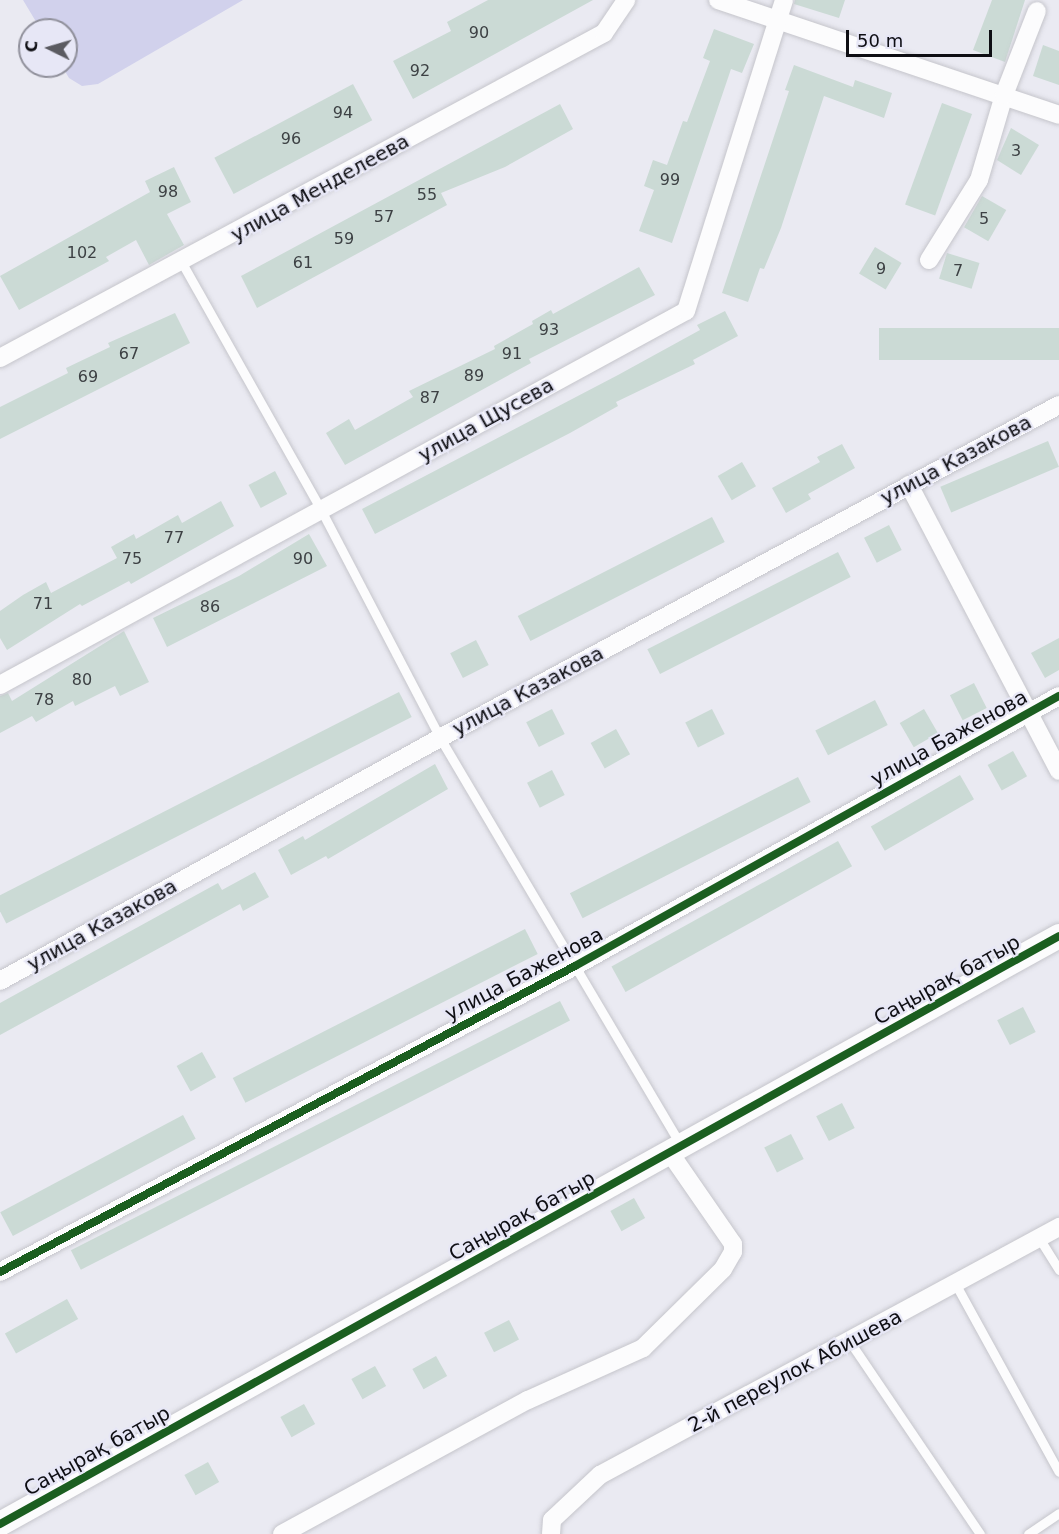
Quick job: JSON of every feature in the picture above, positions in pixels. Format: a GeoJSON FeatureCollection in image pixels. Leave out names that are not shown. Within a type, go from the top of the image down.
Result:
{"type":"FeatureCollection","features":[{"type":"Feature","properties":{"kind":"street","name":"улица Менделеева"},"geometry":{"type":"LineString","coordinates":[[0,358],[182,263],[604,33],[626,0]]}},
{"type":"Feature","properties":{"kind":"street"},"geometry":{"type":"LineString","coordinates":[[718,0],[1059,115]]}},
{"type":"Feature","properties":{"kind":"street","name":"улица Щусева"},"geometry":{"type":"LineString","coordinates":[[0,685],[686,311],[784,0]]}},
{"type":"Feature","properties":{"kind":"street"},"geometry":{"type":"LineString","coordinates":[[929,260],[979,180],[1004,95],[1037,10]]}},
{"type":"Feature","properties":{"kind":"street","name":"улица Казакова"},"geometry":{"type":"LineString","coordinates":[[0,981],[441,738],[1059,405]]}},
{"type":"Feature","properties":{"kind":"street"},"geometry":{"type":"LineString","coordinates":[[909,485],[1026,714],[1059,771]]}},
{"type":"Feature","properties":{"kind":"street","name":"улица Баженова"},"geometry":{"type":"LineString","coordinates":[[0,1272],[575,966],[1059,696]]}},
{"type":"Feature","properties":{"kind":"street","name":"Саңырақ батыр"},"geometry":{"type":"LineString","coordinates":[[0,1524],[1059,936]]}},
{"type":"Feature","properties":{"kind":"street"},"geometry":{"type":"LineString","coordinates":[[282,1534],[528,1400],[643,1348],[723,1269],[733,1252],[733,1244],[676,1150]]}},
{"type":"Feature","properties":{"kind":"street","name":"2-й переулок Абишева"},"geometry":{"type":"LineString","coordinates":[[550,1534],[552,1520],[600,1475],[956,1285],[1059,1227]]}},
{"type":"Feature","properties":{"kind":"lane"},"geometry":{"type":"LineString","coordinates":[[182,263],[321,510],[441,738],[575,966],[676,1150]]}},
{"type":"Feature","properties":{"kind":"lane"},"geometry":{"type":"LineString","coordinates":[[1039,1238],[1059,1270]]}},
{"type":"Feature","properties":{"kind":"lane"},"geometry":{"type":"LineString","coordinates":[[956,1285],[1059,1472]]}},
{"type":"Feature","properties":{"kind":"lane"},"geometry":{"type":"LineString","coordinates":[[850,1342],[980,1534]]}},
{"type":"Feature","properties":{"kind":"lane"},"geometry":{"type":"LineString","coordinates":[[1028,1534],[1059,1513]]}},
{"type":"Feature","properties":{"kind":"shaded area"},"geometry":{"type":"Polygon","coordinates":[[[23,0],[243,0],[98,84],[82,86],[69,78],[78,78],[78,18],[34,18],[23,0]]]}},
{"type":"Feature","properties":{"kind":"building"},"geometry":{"type":"Polygon","coordinates":[[[488,0],[593,0],[413,99],[393,61],[451,31],[447,22],[488,0]]]}},
{"type":"Feature","properties":{"kind":"building"},"geometry":{"type":"Polygon","coordinates":[[[795,0],[845,0],[839,18],[794,4],[795,0]]]}},
{"type":"Feature","properties":{"kind":"building"},"geometry":{"type":"Polygon","coordinates":[[[992,0],[1025,0],[1005,62],[973,50],[992,0]]]}},
{"type":"Feature","properties":{"kind":"building"},"geometry":{"type":"Polygon","coordinates":[[[714,29],[754,44],[742,73],[731,69],[672,243],[639,231],[654,190],[644,186],[653,160],[667,165],[683,121],[687,122],[710,61],[703,58],[714,29]]]}},
{"type":"Feature","properties":{"kind":"building"},"geometry":{"type":"Polygon","coordinates":[[[1043,45],[1059,51],[1059,85],[1033,76],[1043,45]]]}},
{"type":"Feature","properties":{"kind":"building"},"geometry":{"type":"Polygon","coordinates":[[[794,65],[853,87],[855,80],[892,93],[884,118],[824,96],[781,228],[764,269],[760,268],[748,302],[722,293],[789,91],[785,90],[794,65]]]}},
{"type":"Feature","properties":{"kind":"building"},"geometry":{"type":"Polygon","coordinates":[[[353,84],[372,120],[234,194],[214,158],[353,84]]]}},
{"type":"Feature","properties":{"kind":"building"},"geometry":{"type":"Polygon","coordinates":[[[942,103],[972,114],[935,215],[905,204],[942,103]]]}},
{"type":"Feature","properties":{"kind":"building"},"geometry":{"type":"Polygon","coordinates":[[[560,104],[573,129],[505,167],[441,193],[447,205],[257,308],[241,276],[560,104]]]}},
{"type":"Feature","properties":{"kind":"building"},"geometry":{"type":"Polygon","coordinates":[[[1011,128],[1039,145],[1021,175],[997,160],[1011,128]]]}},
{"type":"Feature","properties":{"kind":"building"},"geometry":{"type":"Polygon","coordinates":[[[174,167],[191,202],[167,214],[184,245],[149,265],[136,240],[106,257],[109,261],[19,310],[0,276],[150,192],[145,181],[174,167]]]}},
{"type":"Feature","properties":{"kind":"building"},"geometry":{"type":"Polygon","coordinates":[[[982,196],[1006,210],[988,241],[964,227],[982,196]]]}},
{"type":"Feature","properties":{"kind":"building"},"geometry":{"type":"Polygon","coordinates":[[[875,247],[902,263],[886,290],[859,274],[875,247]]]}},
{"type":"Feature","properties":{"kind":"building"},"geometry":{"type":"Polygon","coordinates":[[[947,253],[980,263],[972,289],[939,279],[947,253]]]}},
{"type":"Feature","properties":{"kind":"building"},"geometry":{"type":"Polygon","coordinates":[[[639,267],[655,295],[529,359],[531,363],[345,465],[326,433],[349,419],[355,430],[413,397],[409,391],[495,349],[494,346],[533,324],[532,321],[551,310],[553,314],[639,267]]]}},
{"type":"Feature","properties":{"kind":"building"},"geometry":{"type":"Polygon","coordinates":[[[725,311],[738,336],[693,360],[695,364],[616,402],[618,406],[570,433],[375,534],[362,509],[618,375],[700,330],[697,325],[725,311]]]}},
{"type":"Feature","properties":{"kind":"building"},"geometry":{"type":"Polygon","coordinates":[[[175,313],[190,343],[0,439],[0,407],[68,373],[66,368],[110,347],[108,343],[175,313]]]}},
{"type":"Feature","properties":{"kind":"building"},"geometry":{"type":"Polygon","coordinates":[[[879,328],[1059,328],[1059,360],[879,360],[879,328]]]}},
{"type":"Feature","properties":{"kind":"building"},"geometry":{"type":"Polygon","coordinates":[[[1048,441],[1059,467],[951,512],[940,487],[1048,441]]]}},
{"type":"Feature","properties":{"kind":"building"},"geometry":{"type":"Polygon","coordinates":[[[842,444],[855,468],[808,494],[811,499],[786,513],[772,488],[820,462],[817,457],[842,444]]]}},
{"type":"Feature","properties":{"kind":"building"},"geometry":{"type":"Polygon","coordinates":[[[742,462],[756,486],[732,500],[718,476],[742,462]]]}},
{"type":"Feature","properties":{"kind":"building"},"geometry":{"type":"Polygon","coordinates":[[[275,471],[287,494],[261,508],[249,485],[275,471]]]}},
{"type":"Feature","properties":{"kind":"building"},"geometry":{"type":"Polygon","coordinates":[[[221,501],[234,526],[131,584],[129,581],[82,606],[80,604],[7,650],[0,638],[0,611],[46,582],[51,593],[117,558],[111,547],[134,534],[136,539],[178,515],[182,523],[221,501]]]}},
{"type":"Feature","properties":{"kind":"building"},"geometry":{"type":"Polygon","coordinates":[[[712,517],[725,542],[530,641],[518,616],[712,517]]]}},
{"type":"Feature","properties":{"kind":"building"},"geometry":{"type":"Polygon","coordinates":[[[889,525],[902,550],[877,563],[864,538],[889,525]]]}},
{"type":"Feature","properties":{"kind":"building"},"geometry":{"type":"Polygon","coordinates":[[[309,534],[327,566],[167,647],[153,618],[239,576],[309,534]]]}},
{"type":"Feature","properties":{"kind":"building"},"geometry":{"type":"Polygon","coordinates":[[[838,552],[851,577],[660,674],[647,649],[838,552]]]}},
{"type":"Feature","properties":{"kind":"building"},"geometry":{"type":"Polygon","coordinates":[[[124,631],[149,682],[120,696],[115,686],[75,706],[73,701],[36,722],[32,716],[0,733],[0,696],[8,693],[12,701],[124,631]]]}},
{"type":"Feature","properties":{"kind":"building"},"geometry":{"type":"Polygon","coordinates":[[[1059,638],[1059,670],[1045,678],[1031,653],[1059,638]]]}},
{"type":"Feature","properties":{"kind":"building"},"geometry":{"type":"Polygon","coordinates":[[[476,640],[489,665],[463,678],[450,653],[476,640]]]}},
{"type":"Feature","properties":{"kind":"building"},"geometry":{"type":"Polygon","coordinates":[[[974,683],[987,708],[963,720],[950,695],[974,683]]]}},
{"type":"Feature","properties":{"kind":"building"},"geometry":{"type":"Polygon","coordinates":[[[399,692],[412,717],[6,924],[0,911],[0,895],[399,692]]]}},
{"type":"Feature","properties":{"kind":"building"},"geometry":{"type":"Polygon","coordinates":[[[875,700],[888,725],[828,755],[815,730],[875,700]]]}},
{"type":"Feature","properties":{"kind":"building"},"geometry":{"type":"Polygon","coordinates":[[[552,709],[565,734],[539,747],[526,722],[552,709]]]}},
{"type":"Feature","properties":{"kind":"building"},"geometry":{"type":"Polygon","coordinates":[[[712,709],[725,734],[698,748],[685,723],[712,709]]]}},
{"type":"Feature","properties":{"kind":"building"},"geometry":{"type":"Polygon","coordinates":[[[924,709],[938,733],[914,747],[900,723],[924,709]]]}},
{"type":"Feature","properties":{"kind":"building"},"geometry":{"type":"Polygon","coordinates":[[[616,729],[630,754],[605,768],[591,743],[616,729]]]}},
{"type":"Feature","properties":{"kind":"building"},"geometry":{"type":"Polygon","coordinates":[[[1013,751],[1027,776],[1002,790],[988,765],[1013,751]]]}},
{"type":"Feature","properties":{"kind":"building"},"geometry":{"type":"Polygon","coordinates":[[[435,764],[448,789],[328,859],[326,856],[291,875],[278,850],[303,836],[305,840],[435,764]]]}},
{"type":"Feature","properties":{"kind":"building"},"geometry":{"type":"Polygon","coordinates":[[[552,770],[565,795],[540,808],[527,783],[552,770]]]}},
{"type":"Feature","properties":{"kind":"building"},"geometry":{"type":"Polygon","coordinates":[[[960,775],[974,799],[885,851],[871,826],[960,775]]]}},
{"type":"Feature","properties":{"kind":"building"},"geometry":{"type":"Polygon","coordinates":[[[798,777],[811,802],[583,918],[570,893],[798,777]]]}},
{"type":"Feature","properties":{"kind":"building"},"geometry":{"type":"Polygon","coordinates":[[[838,841],[852,866],[626,992],[611,967],[838,841]]]}},
{"type":"Feature","properties":{"kind":"building"},"geometry":{"type":"Polygon","coordinates":[[[255,872],[269,897],[243,911],[240,904],[0,1035],[0,1003],[218,883],[222,890],[255,872]]]}},
{"type":"Feature","properties":{"kind":"building"},"geometry":{"type":"Polygon","coordinates":[[[525,929],[538,954],[245,1103],[233,1078],[525,929]]]}},
{"type":"Feature","properties":{"kind":"building"},"geometry":{"type":"Polygon","coordinates":[[[560,1001],[570,1021],[81,1270],[71,1250],[560,1001]]]}},
{"type":"Feature","properties":{"kind":"building"},"geometry":{"type":"Polygon","coordinates":[[[1023,1007],[1036,1032],[1010,1045],[997,1020],[1023,1007]]]}},
{"type":"Feature","properties":{"kind":"building"},"geometry":{"type":"Polygon","coordinates":[[[202,1052],[216,1077],[191,1091],[177,1066],[202,1052]]]}},
{"type":"Feature","properties":{"kind":"building"},"geometry":{"type":"Polygon","coordinates":[[[842,1103],[855,1128],[829,1141],[816,1116],[842,1103]]]}},
{"type":"Feature","properties":{"kind":"building"},"geometry":{"type":"Polygon","coordinates":[[[183,1115],[196,1139],[13,1236],[0,1212],[183,1115]]]}},
{"type":"Feature","properties":{"kind":"building"},"geometry":{"type":"Polygon","coordinates":[[[791,1134],[804,1159],[777,1173],[764,1148],[791,1134]]]}},
{"type":"Feature","properties":{"kind":"building"},"geometry":{"type":"Polygon","coordinates":[[[634,1198],[645,1218],[622,1231],[610,1211],[634,1198]]]}},
{"type":"Feature","properties":{"kind":"building"},"geometry":{"type":"Polygon","coordinates":[[[67,1299],[78,1319],[16,1354],[5,1333],[67,1299]]]}},
{"type":"Feature","properties":{"kind":"building"},"geometry":{"type":"Polygon","coordinates":[[[509,1320],[519,1340],[494,1352],[484,1333],[509,1320]]]}},
{"type":"Feature","properties":{"kind":"building"},"geometry":{"type":"Polygon","coordinates":[[[436,1356],[447,1376],[424,1389],[412,1369],[436,1356]]]}},
{"type":"Feature","properties":{"kind":"building"},"geometry":{"type":"Polygon","coordinates":[[[375,1366],[386,1386],[363,1399],[351,1379],[375,1366]]]}},
{"type":"Feature","properties":{"kind":"building"},"geometry":{"type":"Polygon","coordinates":[[[304,1404],[315,1424],[292,1437],[280,1417],[304,1404]]]}},
{"type":"Feature","properties":{"kind":"building"},"geometry":{"type":"Polygon","coordinates":[[[208,1462],[219,1482],[196,1495],[184,1475],[208,1462]]]}},
{"type":"Feature","properties":{"kind":"cycle path"},"geometry":{"type":"LineString","coordinates":[[0,1272],[575,966],[1059,696]]}},
{"type":"Feature","properties":{"kind":"cycle path"},"geometry":{"type":"LineString","coordinates":[[0,1524],[1059,936]]}}]}
